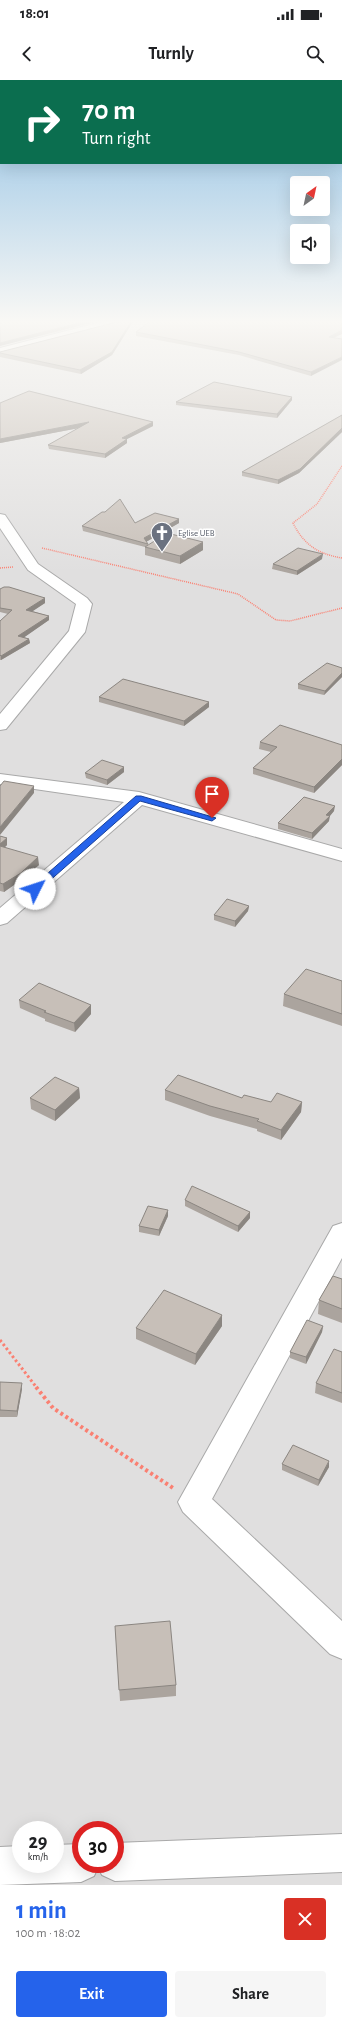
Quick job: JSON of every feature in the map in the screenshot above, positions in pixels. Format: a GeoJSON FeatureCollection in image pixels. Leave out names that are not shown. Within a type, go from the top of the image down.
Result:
{"type":"FeatureCollection","features":[{"type":"Feature","properties":{"kind":"street"},"geometry":{"type":"LineString","coordinates":[[0,518],[33,566],[82,601],[84,604],[78,632],[0,726]]}},
{"type":"Feature","properties":{"kind":"street"},"geometry":{"type":"LineString","coordinates":[[0,780],[139,798],[336,853],[342,836]]}},
{"type":"Feature","properties":{"kind":"street"},"geometry":{"type":"LineString","coordinates":[[0,919],[139,798]]}},
{"type":"Feature","properties":{"kind":"street"},"geometry":{"type":"LineString","coordinates":[[342,1233],[194,1502],[342,1643]]}},
{"type":"Feature","properties":{"kind":"street"},"geometry":{"type":"LineString","coordinates":[[124,1862],[342,1853]]}},
{"type":"Feature","properties":{"kind":"street"},"geometry":{"type":"LineString","coordinates":[[0,1866],[72,1863]]}},
{"type":"Feature","properties":{"kind":"path"},"geometry":{"type":"LineString","coordinates":[[342,466],[317,504],[293,523],[300,539],[322,555],[342,558]]}},
{"type":"Feature","properties":{"kind":"path"},"geometry":{"type":"LineString","coordinates":[[16,542],[238,594],[276,620],[290,621],[342,608]]}},
{"type":"Feature","properties":{"kind":"path"},"geometry":{"type":"LineString","coordinates":[[0,1340],[53,1408],[194,1502]]}},
{"type":"Feature","properties":{"kind":"shaded area"},"geometry":{"type":"Polygon","coordinates":[[[0,404],[342,404],[342,1885],[0,1885],[0,404]]]}},
{"type":"Feature","properties":{"kind":"building"},"geometry":{"type":"Polygon","coordinates":[[[0,404],[82,404],[153,422],[122,438],[127,439],[105,454],[48,445],[89,422],[0,439],[0,404]]]}},
{"type":"Feature","properties":{"kind":"building"},"geometry":{"type":"Polygon","coordinates":[[[195,404],[286,404],[277,414],[195,404]]]}},
{"type":"Feature","properties":{"kind":"building"},"geometry":{"type":"Polygon","coordinates":[[[342,415],[342,428],[300,469],[278,480],[242,472],[342,415]]]}},
{"type":"Feature","properties":{"kind":"building"},"geometry":{"type":"Polygon","coordinates":[[[120,499],[135,523],[155,513],[179,519],[144,538],[148,544],[82,526],[102,512],[105,512],[120,499]]]}},
{"type":"Feature","properties":{"kind":"building"},"geometry":{"type":"Polygon","coordinates":[[[167,533],[203,542],[180,556],[145,547],[167,533]]]}},
{"type":"Feature","properties":{"kind":"building"},"geometry":{"type":"Polygon","coordinates":[[[298,548],[323,554],[297,571],[273,564],[298,548]]]}},
{"type":"Feature","properties":{"kind":"building"},"geometry":{"type":"Polygon","coordinates":[[[9,587],[45,598],[26,610],[49,616],[18,636],[29,639],[1,656],[0,621],[12,610],[0,608],[0,589],[9,587]]]}},
{"type":"Feature","properties":{"kind":"building"},"geometry":{"type":"Polygon","coordinates":[[[327,663],[342,668],[342,673],[325,691],[298,684],[327,663]]]}},
{"type":"Feature","properties":{"kind":"building"},"geometry":{"type":"Polygon","coordinates":[[[123,679],[209,702],[184,721],[99,697],[123,679]]]}},
{"type":"Feature","properties":{"kind":"building"},"geometry":{"type":"Polygon","coordinates":[[[280,725],[342,745],[342,759],[314,787],[253,768],[277,747],[260,742],[280,725]]]}},
{"type":"Feature","properties":{"kind":"building"},"geometry":{"type":"Polygon","coordinates":[[[102,760],[124,767],[107,780],[85,773],[102,760]]]}},
{"type":"Feature","properties":{"kind":"building"},"geometry":{"type":"Polygon","coordinates":[[[4,781],[34,786],[0,827],[0,786],[4,781]]]}},
{"type":"Feature","properties":{"kind":"building"},"geometry":{"type":"Polygon","coordinates":[[[304,797],[335,806],[326,815],[330,816],[312,833],[278,823],[304,797]]]}},
{"type":"Feature","properties":{"kind":"building"},"geometry":{"type":"Polygon","coordinates":[[[0,836],[7,838],[0,844],[0,836]]]}},
{"type":"Feature","properties":{"kind":"building"},"geometry":{"type":"Polygon","coordinates":[[[0,846],[38,857],[21,873],[3,884],[0,883],[0,846]]]}},
{"type":"Feature","properties":{"kind":"building"},"geometry":{"type":"Polygon","coordinates":[[[227,899],[249,906],[235,921],[214,915],[227,899]]]}},
{"type":"Feature","properties":{"kind":"building"},"geometry":{"type":"Polygon","coordinates":[[[306,969],[342,981],[342,1014],[284,994],[306,969]]]}},
{"type":"Feature","properties":{"kind":"building"},"geometry":{"type":"Polygon","coordinates":[[[39,983],[91,1005],[74,1023],[44,1012],[46,1011],[19,1000],[39,983]]]}},
{"type":"Feature","properties":{"kind":"building"},"geometry":{"type":"Polygon","coordinates":[[[178,1075],[242,1098],[244,1095],[271,1102],[277,1093],[302,1102],[281,1130],[257,1121],[259,1119],[210,1106],[165,1090],[178,1075]]]}},
{"type":"Feature","properties":{"kind":"building"},"geometry":{"type":"Polygon","coordinates":[[[55,1077],[79,1088],[55,1110],[30,1098],[55,1077]]]}},
{"type":"Feature","properties":{"kind":"building"},"geometry":{"type":"Polygon","coordinates":[[[192,1186],[250,1212],[238,1226],[185,1200],[192,1186]]]}},
{"type":"Feature","properties":{"kind":"building"},"geometry":{"type":"Polygon","coordinates":[[[148,1206],[168,1210],[159,1230],[139,1226],[148,1206]]]}},
{"type":"Feature","properties":{"kind":"building"},"geometry":{"type":"Polygon","coordinates":[[[333,1276],[342,1279],[342,1309],[319,1300],[333,1276]]]}},
{"type":"Feature","properties":{"kind":"building"},"geometry":{"type":"Polygon","coordinates":[[[164,1290],[222,1315],[196,1354],[136,1328],[164,1290]]]}},
{"type":"Feature","properties":{"kind":"building"},"geometry":{"type":"Polygon","coordinates":[[[307,1320],[323,1326],[306,1357],[290,1352],[307,1320]]]}},
{"type":"Feature","properties":{"kind":"building"},"geometry":{"type":"Polygon","coordinates":[[[334,1349],[342,1352],[342,1393],[316,1383],[334,1349]]]}},
{"type":"Feature","properties":{"kind":"building"},"geometry":{"type":"Polygon","coordinates":[[[0,1382],[22,1383],[17,1411],[0,1410],[0,1382]]]}},
{"type":"Feature","properties":{"kind":"building"},"geometry":{"type":"Polygon","coordinates":[[[293,1445],[329,1461],[319,1480],[282,1464],[293,1445]]]}},
{"type":"Feature","properties":{"kind":"building"},"geometry":{"type":"Polygon","coordinates":[[[170,1621],[176,1685],[119,1690],[115,1626],[170,1621]]]}},
{"type":"Feature","properties":{"kind":"place","name":"Eglise UEB"},"geometry":{"type":"Point","coordinates":[162,552]}},
{"type":"Feature","properties":{"kind":"route"},"geometry":{"type":"LineString","coordinates":[[35,889],[139,798],[212,818]]}}]}
